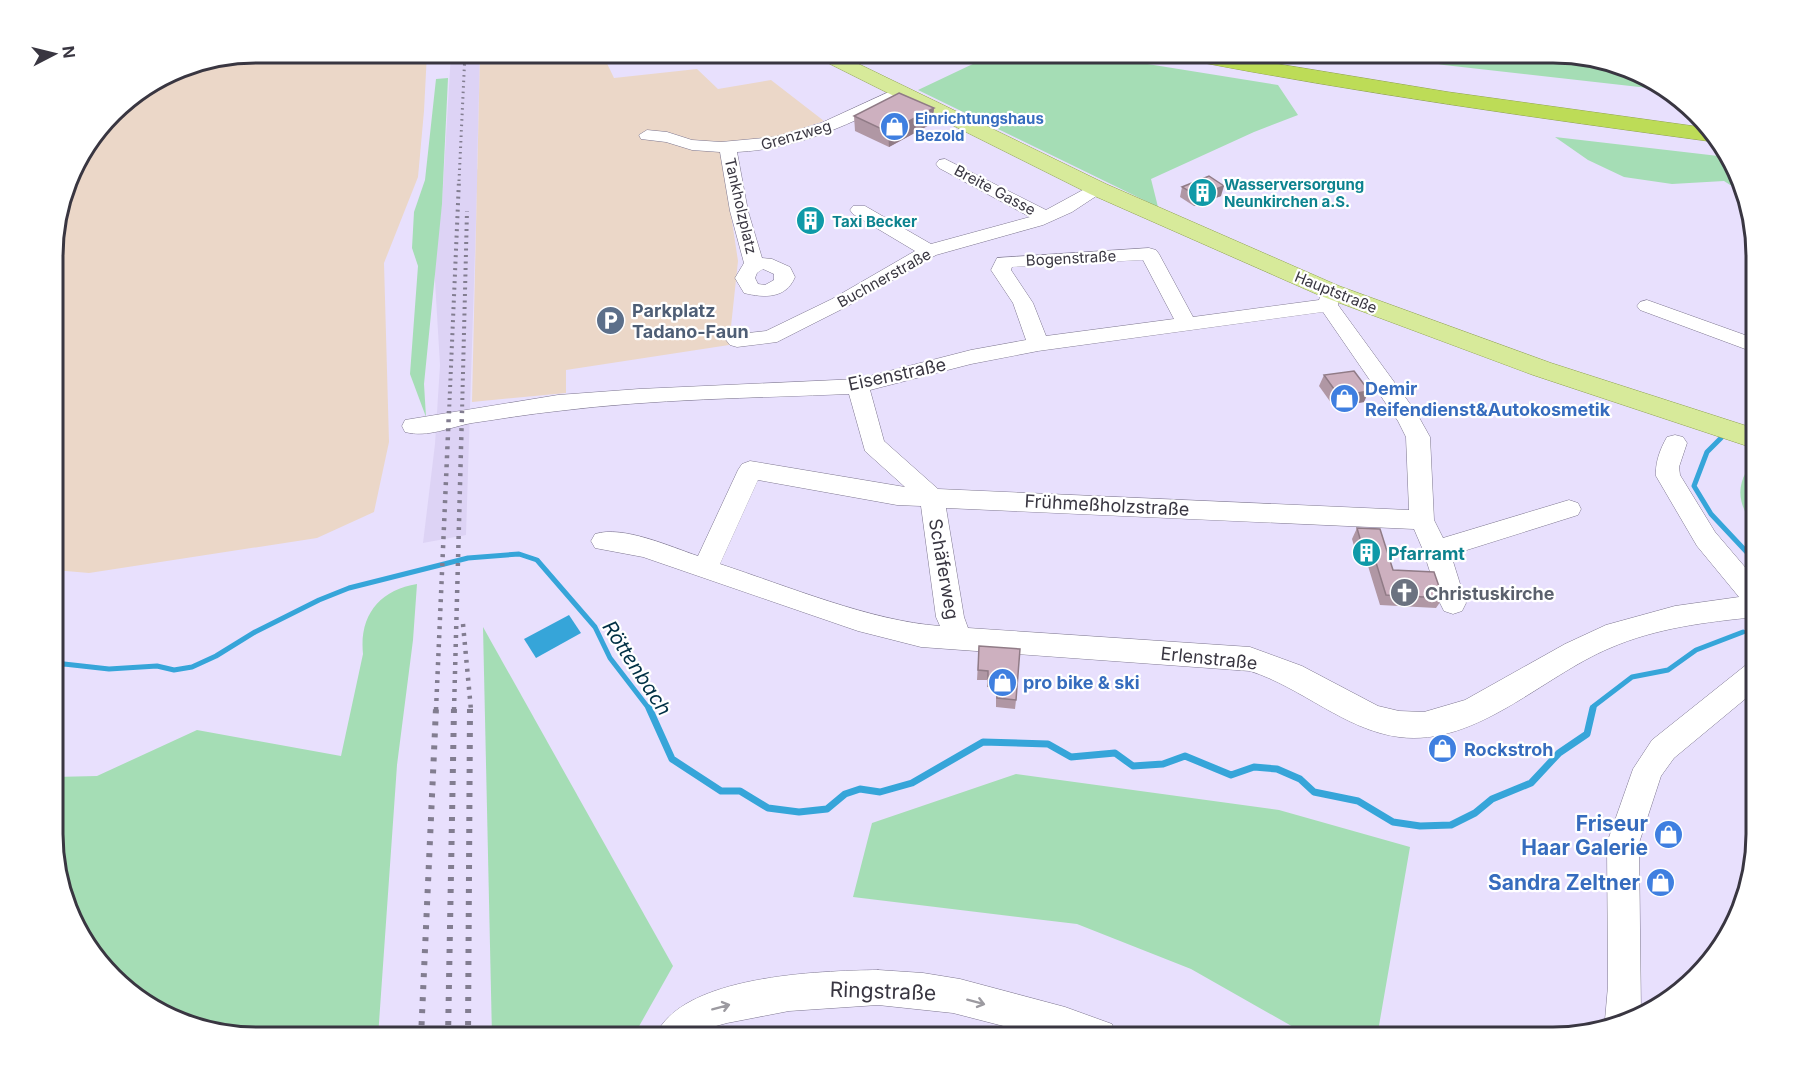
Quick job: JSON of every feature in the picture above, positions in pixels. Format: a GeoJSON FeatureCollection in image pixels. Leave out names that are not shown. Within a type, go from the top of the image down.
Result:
{"type":"FeatureCollection","features":[{"type":"Feature","properties":{"kind":"highway"},"geometry":{"type":"LineString","coordinates":[[1235,63],[1528,110],[1703,134]]}},
{"type":"Feature","properties":{"kind":"highway"},"geometry":{"type":"LineString","coordinates":[[1317,63],[1533,98],[1689,118]]}},
{"type":"Feature","properties":{"kind":"main road","name":"Hauptstraße"},"geometry":{"type":"LineString","coordinates":[[845,63],[1098,189],[1329,298],[1746,436]]}},
{"type":"Feature","properties":{"kind":"street","name":"Grenzweg"},"geometry":{"type":"LineString","coordinates":[[647,135],[669,137],[689,145],[728,147],[768,145],[808,135],[869,109],[902,91]]}},
{"type":"Feature","properties":{"kind":"street","name":"Tankholzplatz"},"geometry":{"type":"LineString","coordinates":[[728,147],[739,211],[754,264]]}},
{"type":"Feature","properties":{"kind":"street","name":"Breite Gasse"},"geometry":{"type":"LineString","coordinates":[[945,164],[1045,217]]}},
{"type":"Feature","properties":{"kind":"street","name":"Buchnerstraße"},"geometry":{"type":"LineString","coordinates":[[737,340],[770,337],[799,324],[930,251],[1045,217],[1098,189]]}},
{"type":"Feature","properties":{"kind":"street"},"geometry":{"type":"LineString","coordinates":[[859,210],[930,251]]}},
{"type":"Feature","properties":{"kind":"street","name":"Bogenstraße"},"geometry":{"type":"LineString","coordinates":[[1038,344],[1023,303],[1001,270],[1004,262],[1149,254],[1187,324]]}},
{"type":"Feature","properties":{"kind":"street","name":"Eisenstraße"},"geometry":{"type":"LineString","coordinates":[[413,426],[432,425],[469,416],[558,403],[639,396],[858,386],[972,357],[1038,344],[1187,324],[1329,298]]}},
{"type":"Feature","properties":{"kind":"street"},"geometry":{"type":"LineString","coordinates":[[1329,298],[1408,418],[1418,437],[1422,520],[1436,550],[1453,603]]}},
{"type":"Feature","properties":{"kind":"street"},"geometry":{"type":"LineString","coordinates":[[1647,306],[1746,342]]}},
{"type":"Feature","properties":{"kind":"street"},"geometry":{"type":"LineString","coordinates":[[858,386],[873,445],[932,498]]}},
{"type":"Feature","properties":{"kind":"street"},"geometry":{"type":"LineString","coordinates":[[1675,443],[1667,467],[1668,476],[1706,539],[1746,596]]}},
{"type":"Feature","properties":{"kind":"street"},"geometry":{"type":"LineString","coordinates":[[705,569],[750,470],[897,496],[932,498]]}},
{"type":"Feature","properties":{"kind":"street","name":"Frühmeßholzstraße"},"geometry":{"type":"LineString","coordinates":[[932,498],[1422,520]]}},
{"type":"Feature","properties":{"kind":"street","name":"Schäferweg"},"geometry":{"type":"LineString","coordinates":[[932,498],[950,617],[959,638]]}},
{"type":"Feature","properties":{"kind":"street"},"geometry":{"type":"LineString","coordinates":[[1436,550],[1569,509]]}},
{"type":"Feature","properties":{"kind":"street","name":"Erlenstraße"},"geometry":{"type":"LineString","coordinates":[[603,541],[645,548],[858,620],[921,636],[1250,659],[1284,670],[1353,711],[1401,724],[1419,725],[1468,713],[1597,641],[1696,612],[1746,609]]}},
{"type":"Feature","properties":{"kind":"street"},"geometry":{"type":"LineString","coordinates":[[1623,1013],[1623,843],[1648,769],[1663,749],[1746,681]]}},
{"type":"Feature","properties":{"kind":"street","name":"Ringstraße"},"geometry":{"type":"LineString","coordinates":[[681,1027],[702,1012],[737,1002],[818,989],[868,987],[946,994],[1039,1017],[1069,1027]]}},
{"type":"Feature","properties":{"kind":"shaded area"},"geometry":{"type":"Polygon","coordinates":[[[243,63],[426,63],[418,177],[384,263],[389,442],[374,512],[317,538],[89,573],[63,571],[63,256],[67,218],[73,194],[95,149],[111,129],[138,103],[159,89],[194,73],[243,63]]]}},
{"type":"Feature","properties":{"kind":"shaded area"},"geometry":{"type":"Polygon","coordinates":[[[450,63],[480,63],[477,169],[484,174],[477,188],[466,535],[423,543],[435,444],[440,365],[434,264],[442,204],[450,63]]]}},
{"type":"Feature","properties":{"kind":"shaded area"},"geometry":{"type":"Polygon","coordinates":[[[480,63],[607,63],[614,78],[697,69],[718,89],[771,80],[824,121],[722,155],[738,261],[729,345],[566,370],[566,393],[472,402],[480,63]]]}},
{"type":"Feature","properties":{"kind":"green space"},"geometry":{"type":"Polygon","coordinates":[[[975,63],[1141,63],[1278,85],[1298,115],[1254,132],[1151,179],[1158,207],[918,90],[975,63]]]}},
{"type":"Feature","properties":{"kind":"green space"},"geometry":{"type":"Polygon","coordinates":[[[1433,63],[1578,65],[1603,70],[1648,88],[1433,63]]]}},
{"type":"Feature","properties":{"kind":"green space"},"geometry":{"type":"Polygon","coordinates":[[[448,78],[442,204],[424,384],[426,417],[410,374],[418,266],[412,248],[414,212],[425,180],[436,79],[448,78]]]}},
{"type":"Feature","properties":{"kind":"green space"},"geometry":{"type":"Polygon","coordinates":[[[1555,137],[1718,156],[1733,187],[1724,181],[1672,184],[1624,177],[1588,160],[1555,137]]]}},
{"type":"Feature","properties":{"kind":"green space"},"geometry":{"type":"Polygon","coordinates":[[[1746,472],[1746,514],[1740,495],[1742,480],[1746,472]]]}},
{"type":"Feature","properties":{"kind":"green space"},"geometry":{"type":"Polygon","coordinates":[[[417,584],[413,640],[397,765],[379,1027],[231,1025],[182,1012],[159,1001],[138,987],[111,961],[95,941],[73,896],[65,859],[63,777],[97,776],[197,730],[341,756],[369,616],[383,599],[404,587],[417,584]]]}},
{"type":"Feature","properties":{"kind":"green space"},"geometry":{"type":"Polygon","coordinates":[[[483,627],[673,966],[639,1027],[492,1027],[483,627]]]}},
{"type":"Feature","properties":{"kind":"green space"},"geometry":{"type":"Polygon","coordinates":[[[1016,774],[1279,810],[1410,847],[1379,1027],[1293,1027],[1191,969],[1077,924],[853,897],[872,823],[1016,774]]]}},
{"type":"Feature","properties":{"kind":"water"},"geometry":{"type":"Polygon","coordinates":[[[569,615],[581,633],[536,658],[524,639],[569,615]]]}},
{"type":"Feature","properties":{"kind":"building"},"geometry":{"type":"Polygon","coordinates":[[[899,93],[934,108],[888,132],[854,116],[899,93]]]}},
{"type":"Feature","properties":{"kind":"building"},"geometry":{"type":"Polygon","coordinates":[[[1209,176],[1224,186],[1197,196],[1182,187],[1209,176]]]}},
{"type":"Feature","properties":{"kind":"building"},"geometry":{"type":"Polygon","coordinates":[[[1354,371],[1369,391],[1339,396],[1324,375],[1354,371]]]}},
{"type":"Feature","properties":{"kind":"building"},"geometry":{"type":"Polygon","coordinates":[[[1357,528],[1380,529],[1393,570],[1434,572],[1443,598],[1386,595],[1374,556],[1365,556],[1357,528]]]}},
{"type":"Feature","properties":{"kind":"building","name":"pro bike & ski"},"geometry":{"type":"Polygon","coordinates":[[[979,646],[1020,649],[1016,700],[997,698],[998,678],[988,678],[988,671],[978,670],[979,646]]]}},
{"type":"Feature","properties":{"kind":"waterway","name":"Röttenbach"},"geometry":{"type":"LineString","coordinates":[[1721,438],[1707,452],[1694,486],[1711,514],[1746,551]]}},
{"type":"Feature","properties":{"kind":"waterway","name":"Röttenbach"},"geometry":{"type":"LineString","coordinates":[[63,664],[109,669],[157,666],[174,670],[192,667],[216,656],[255,632],[319,600],[349,588],[468,558],[519,554],[537,560],[595,627],[610,658],[650,710]]}},
{"type":"Feature","properties":{"kind":"waterway","name":"Röttenbach"},"geometry":{"type":"LineString","coordinates":[[1593,710],[1594,706],[1632,677],[1668,670],[1696,650],[1743,632]]}},
{"type":"Feature","properties":{"kind":"waterway","name":"Röttenbach"},"geometry":{"type":"LineString","coordinates":[[650,710],[672,759],[721,791],[740,791],[768,808],[799,812],[827,809],[845,794],[860,789],[880,792],[912,783],[983,742],[1048,744],[1071,757],[1115,753],[1133,766],[1163,764],[1185,756],[1231,775],[1254,767],[1277,769],[1300,779],[1314,792],[1358,801],[1393,822],[1420,826],[1451,825],[1475,813],[1492,799],[1531,783],[1559,753],[1587,734],[1593,708]]}},
{"type":"Feature","properties":{"kind":"railway"},"geometry":{"type":"LineString","coordinates":[[459,181],[465,63]]}},
{"type":"Feature","properties":{"kind":"railway"},"geometry":{"type":"LineString","coordinates":[[449,413],[459,180]]}},
{"type":"Feature","properties":{"kind":"railway"},"geometry":{"type":"LineString","coordinates":[[462,413],[467,211]]}},
{"type":"Feature","properties":{"kind":"railway"},"geometry":{"type":"LineString","coordinates":[[436,710],[449,411]]}},
{"type":"Feature","properties":{"kind":"railway"},"geometry":{"type":"LineString","coordinates":[[454,710],[462,411]]}},
{"type":"Feature","properties":{"kind":"railway"},"geometry":{"type":"LineString","coordinates":[[463,624],[471,710]]}},
{"type":"Feature","properties":{"kind":"railway"},"geometry":{"type":"LineString","coordinates":[[421,1027],[436,708]]}},
{"type":"Feature","properties":{"kind":"railway"},"geometry":{"type":"LineString","coordinates":[[448,1027],[454,708]]}},
{"type":"Feature","properties":{"kind":"railway"},"geometry":{"type":"LineString","coordinates":[[468,1027],[470,708]]}},
{"type":"Feature","properties":{"kind":"place","name":"Einrichtungshaus Bezold"},"geometry":{"type":"Point","coordinates":[894,127]}},
{"type":"Feature","properties":{"kind":"place","name":"Wasserversorgung Neunkirchen a.S."},"geometry":{"type":"Point","coordinates":[1203,193]}},
{"type":"Feature","properties":{"kind":"place","name":"Taxi Becker"},"geometry":{"type":"Point","coordinates":[811,221]}},
{"type":"Feature","properties":{"kind":"place","name":"Parkplatz Tadano-Faun"},"geometry":{"type":"Point","coordinates":[611,320]}},
{"type":"Feature","properties":{"kind":"place","name":"Demir Reifendienst&Autokosmetik"},"geometry":{"type":"Point","coordinates":[1344,398]}},
{"type":"Feature","properties":{"kind":"place","name":"Pfarramt"},"geometry":{"type":"Point","coordinates":[1367,553]}},
{"type":"Feature","properties":{"kind":"place","name":"Christuskirche"},"geometry":{"type":"Point","coordinates":[1404,593]}},
{"type":"Feature","properties":{"kind":"place","name":"pro bike & ski"},"geometry":{"type":"Point","coordinates":[1002,682]}},
{"type":"Feature","properties":{"kind":"place","name":"Rockstroh"},"geometry":{"type":"Point","coordinates":[1443,749]}},
{"type":"Feature","properties":{"kind":"place","name":"Friseur Haar Galerie"},"geometry":{"type":"Point","coordinates":[1669,835]}},
{"type":"Feature","properties":{"kind":"place","name":"Sandra Zeltner"},"geometry":{"type":"Point","coordinates":[1661,882]}}]}
